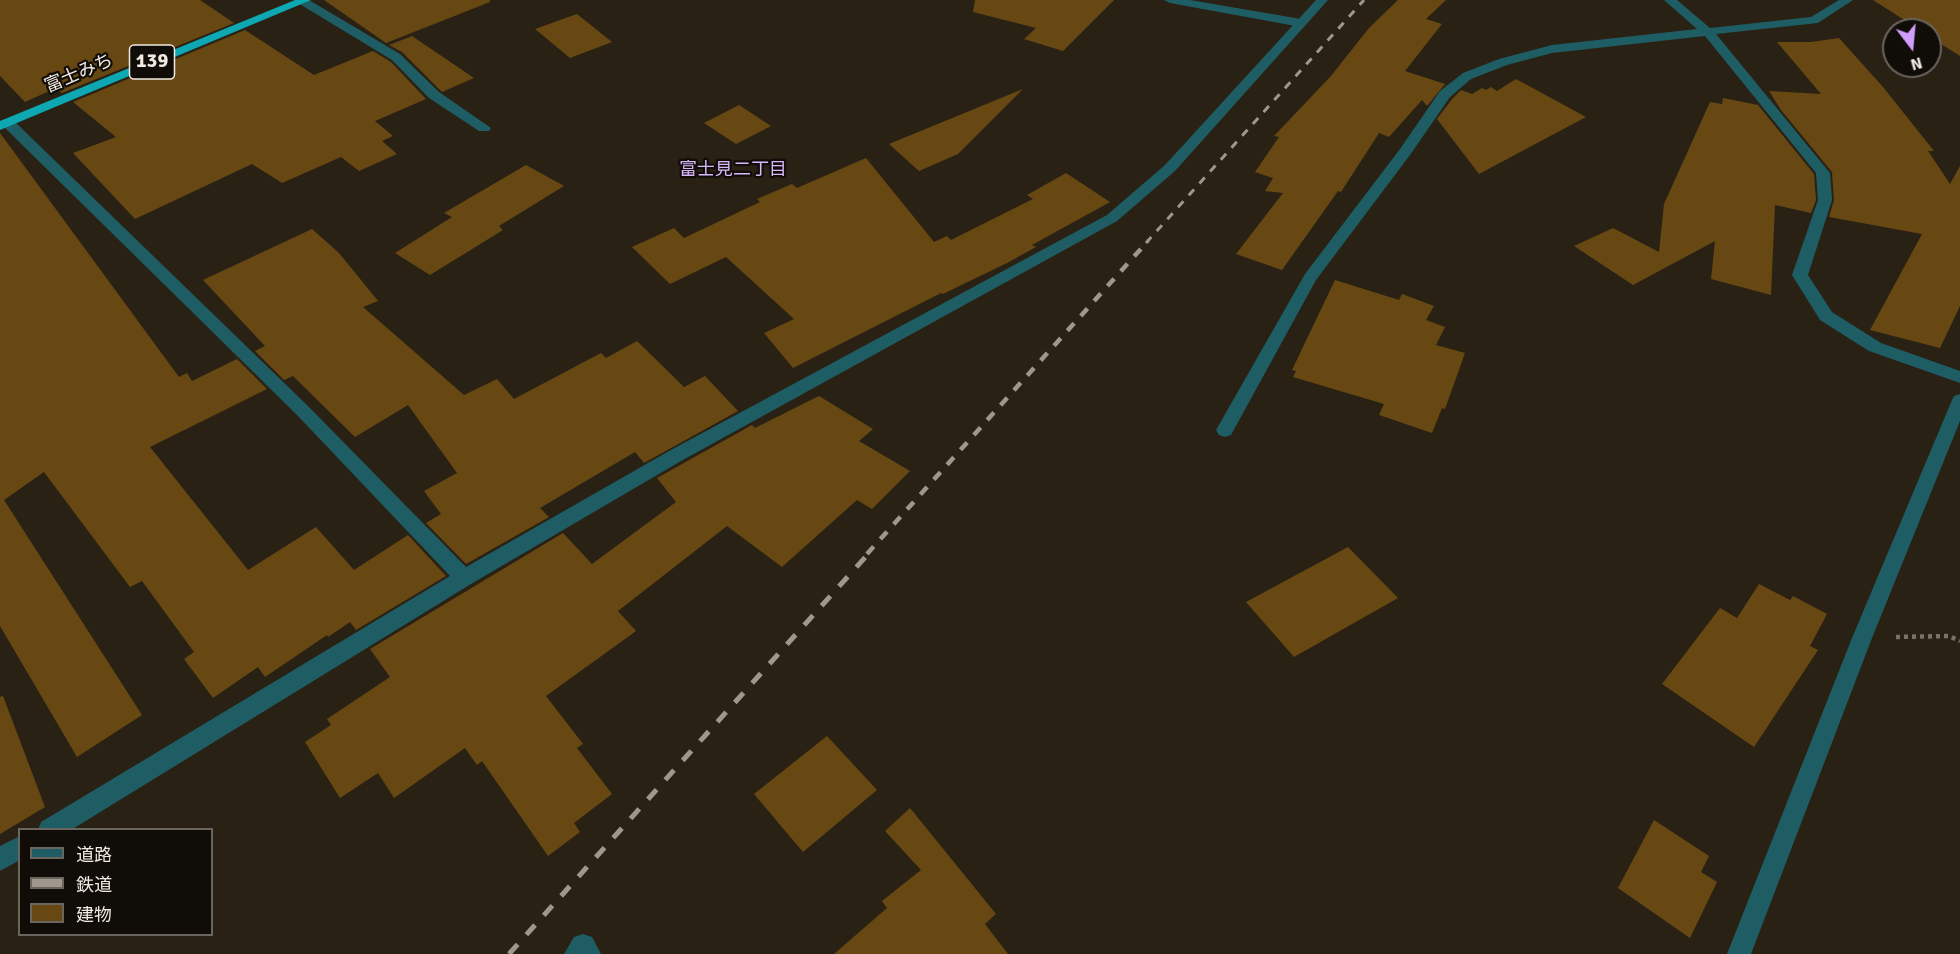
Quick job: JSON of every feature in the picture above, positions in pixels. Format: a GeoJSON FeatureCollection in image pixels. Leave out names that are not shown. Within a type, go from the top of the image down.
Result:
{"type":"FeatureCollection","features":[{"type":"Feature","properties":{"kind":"highway","name":"富士みち"},"geometry":{"type":"LineString","coordinates":[[4,125],[304,1]]}},
{"type":"Feature","properties":{"kind":"street"},"geometry":{"type":"LineString","coordinates":[[1170,0],[1301,23]]}},
{"type":"Feature","properties":{"kind":"street"},"geometry":{"type":"LineString","coordinates":[[52,828],[464,578],[675,456],[1112,218],[1170,168],[1322,0]]}},
{"type":"Feature","properties":{"kind":"street"},"geometry":{"type":"LineString","coordinates":[[1670,0],[1709,33],[1823,173],[1825,200],[1800,275],[1826,316],[1875,347],[1960,377]]}},
{"type":"Feature","properties":{"kind":"street"},"geometry":{"type":"LineString","coordinates":[[1225,430],[1310,278],[1405,152],[1444,94],[1467,76],[1503,62],[1552,49],[1814,20],[1847,0]]}},
{"type":"Feature","properties":{"kind":"street"},"geometry":{"type":"LineString","coordinates":[[304,1],[396,57],[434,95],[484,128]]}},
{"type":"Feature","properties":{"kind":"street"},"geometry":{"type":"LineString","coordinates":[[4,125],[303,411],[464,578]]}},
{"type":"Feature","properties":{"kind":"street"},"geometry":{"type":"LineString","coordinates":[[1739,954],[1862,638],[1960,400]]}},
{"type":"Feature","properties":{"kind":"street"},"geometry":{"type":"LineString","coordinates":[[0,859],[18,848]]}},
{"type":"Feature","properties":{"kind":"street"},"geometry":{"type":"LineString","coordinates":[[576,954],[583,946],[589,954]]}},
{"type":"Feature","properties":{"kind":"path"},"geometry":{"type":"LineString","coordinates":[[1862,638],[1949,636],[1960,641]]}},
{"type":"Feature","properties":{"kind":"building"},"geometry":{"type":"Polygon","coordinates":[[[0,0],[200,0],[234,23],[62,93],[56,88],[25,102],[0,76],[0,0]]]}},
{"type":"Feature","properties":{"kind":"building"},"geometry":{"type":"Polygon","coordinates":[[[324,0],[490,0],[490,2],[386,43],[324,0]]]}},
{"type":"Feature","properties":{"kind":"building"},"geometry":{"type":"Polygon","coordinates":[[[975,0],[1114,0],[1063,51],[1024,39],[1036,28],[973,12],[975,0]]]}},
{"type":"Feature","properties":{"kind":"building"},"geometry":{"type":"Polygon","coordinates":[[[1398,0],[1446,0],[1426,19],[1442,24],[1405,71],[1445,84],[1427,106],[1422,100],[1389,137],[1379,133],[1341,192],[1338,191],[1282,270],[1236,254],[1283,193],[1265,191],[1273,178],[1255,172],[1279,137],[1274,136],[1331,76],[1369,28],[1398,0]]]}},
{"type":"Feature","properties":{"kind":"building"},"geometry":{"type":"Polygon","coordinates":[[[1873,0],[1960,0],[1960,56],[1942,45],[1942,18],[1901,18],[1873,0]]]}},
{"type":"Feature","properties":{"kind":"building"},"geometry":{"type":"Polygon","coordinates":[[[577,14],[612,42],[570,58],[535,29],[577,14]]]}},
{"type":"Feature","properties":{"kind":"building"},"geometry":{"type":"Polygon","coordinates":[[[245,30],[314,75],[373,51],[391,62],[426,99],[375,121],[393,136],[382,141],[397,154],[359,171],[341,157],[282,183],[252,164],[135,219],[73,153],[116,137],[73,102],[245,30]]]}},
{"type":"Feature","properties":{"kind":"building"},"geometry":{"type":"Polygon","coordinates":[[[412,36],[474,78],[442,92],[402,52],[389,45],[412,36]]]}},
{"type":"Feature","properties":{"kind":"building"},"geometry":{"type":"Polygon","coordinates":[[[1839,38],[1883,87],[1934,151],[1928,151],[1950,184],[1960,166],[1960,306],[1940,348],[1870,330],[1922,234],[1829,217],[1834,200],[1832,172],[1781,110],[1769,91],[1821,94],[1777,42],[1811,42],[1839,38]]]}},
{"type":"Feature","properties":{"kind":"building"},"geometry":{"type":"Polygon","coordinates":[[[1516,79],[1586,117],[1479,174],[1437,119],[1461,90],[1472,94],[1482,88],[1486,90],[1491,87],[1497,91],[1516,79]]]}},
{"type":"Feature","properties":{"kind":"building"},"geometry":{"type":"Polygon","coordinates":[[[1023,89],[958,154],[919,171],[889,144],[1023,89]]]}},
{"type":"Feature","properties":{"kind":"building"},"geometry":{"type":"Polygon","coordinates":[[[1723,98],[1758,105],[1814,174],[1816,200],[1811,213],[1775,205],[1771,295],[1711,279],[1715,241],[1633,285],[1574,246],[1613,228],[1659,252],[1664,204],[1710,102],[1722,104],[1723,98]]]}},
{"type":"Feature","properties":{"kind":"building"},"geometry":{"type":"Polygon","coordinates":[[[739,105],[771,126],[736,144],[704,123],[739,105]]]}},
{"type":"Feature","properties":{"kind":"building"},"geometry":{"type":"Polygon","coordinates":[[[0,133],[179,377],[187,373],[192,381],[237,359],[267,389],[150,447],[248,570],[316,527],[354,570],[408,535],[446,576],[356,630],[350,622],[265,677],[258,667],[213,698],[184,659],[194,652],[142,581],[130,587],[44,472],[4,500],[142,715],[77,757],[0,626],[0,133]]]}},
{"type":"Feature","properties":{"kind":"building"},"geometry":{"type":"Polygon","coordinates":[[[866,158],[934,242],[947,236],[951,240],[1033,199],[1027,195],[1066,173],[1110,202],[1032,245],[1036,247],[1007,263],[941,293],[793,368],[764,333],[794,319],[726,257],[670,284],[632,247],[674,228],[684,238],[760,202],[757,199],[792,184],[797,188],[866,158]]]}},
{"type":"Feature","properties":{"kind":"building"},"geometry":{"type":"Polygon","coordinates":[[[526,165],[564,186],[499,226],[503,230],[430,275],[395,253],[452,217],[444,213],[526,165]]]}},
{"type":"Feature","properties":{"kind":"building"},"geometry":{"type":"Polygon","coordinates":[[[312,229],[339,253],[378,301],[363,307],[464,395],[497,379],[514,399],[601,353],[606,358],[637,341],[684,387],[705,376],[738,411],[644,463],[635,452],[540,508],[549,517],[466,564],[426,523],[441,514],[424,491],[457,473],[408,405],[355,437],[293,376],[284,380],[255,351],[265,346],[203,280],[312,229]]]}},
{"type":"Feature","properties":{"kind":"building"},"geometry":{"type":"Polygon","coordinates":[[[1335,280],[1399,300],[1402,294],[1434,306],[1426,320],[1445,327],[1436,345],[1465,353],[1445,409],[1442,408],[1432,433],[1379,415],[1384,404],[1293,377],[1296,371],[1292,370],[1335,280]]]}},
{"type":"Feature","properties":{"kind":"building"},"geometry":{"type":"Polygon","coordinates":[[[819,396],[873,429],[859,441],[910,471],[872,509],[857,500],[782,567],[727,526],[618,611],[636,631],[546,696],[583,744],[577,748],[612,794],[574,823],[580,832],[548,856],[482,761],[477,765],[465,748],[394,798],[378,773],[340,798],[305,742],[331,725],[327,719],[390,677],[370,649],[563,533],[592,564],[676,502],[657,478],[752,425],[755,428],[819,396]]]}},
{"type":"Feature","properties":{"kind":"building"},"geometry":{"type":"Polygon","coordinates":[[[1348,547],[1398,598],[1294,657],[1246,602],[1348,547]]]}},
{"type":"Feature","properties":{"kind":"building"},"geometry":{"type":"Polygon","coordinates":[[[1759,584],[1790,600],[1793,596],[1827,614],[1810,646],[1818,650],[1754,747],[1662,684],[1720,608],[1737,618],[1759,584]]]}},
{"type":"Feature","properties":{"kind":"building"},"geometry":{"type":"Polygon","coordinates":[[[3,696],[45,807],[0,834],[0,697],[3,696]]]}},
{"type":"Feature","properties":{"kind":"building"},"geometry":{"type":"Polygon","coordinates":[[[827,736],[877,790],[803,852],[754,794],[827,736]]]}},
{"type":"Feature","properties":{"kind":"building"},"geometry":{"type":"Polygon","coordinates":[[[910,808],[996,914],[985,924],[1008,954],[834,954],[887,908],[882,901],[921,870],[885,831],[910,808]]]}},
{"type":"Feature","properties":{"kind":"building"},"geometry":{"type":"Polygon","coordinates":[[[1654,820],[1709,856],[1701,872],[1717,882],[1690,938],[1618,888],[1654,820]]]}},
{"type":"Feature","properties":{"kind":"railway"},"geometry":{"type":"LineString","coordinates":[[1146,243],[1364,0]]}},
{"type":"Feature","properties":{"kind":"railway"},"geometry":{"type":"LineString","coordinates":[[867,554],[1148,241]]}},
{"type":"Feature","properties":{"kind":"railway"},"geometry":{"type":"LineString","coordinates":[[509,954],[869,553]]}},
{"type":"Feature","properties":{"kind":"district","name":"富士見二丁目"},"geometry":{"type":"Point","coordinates":[733,170]}}]}
